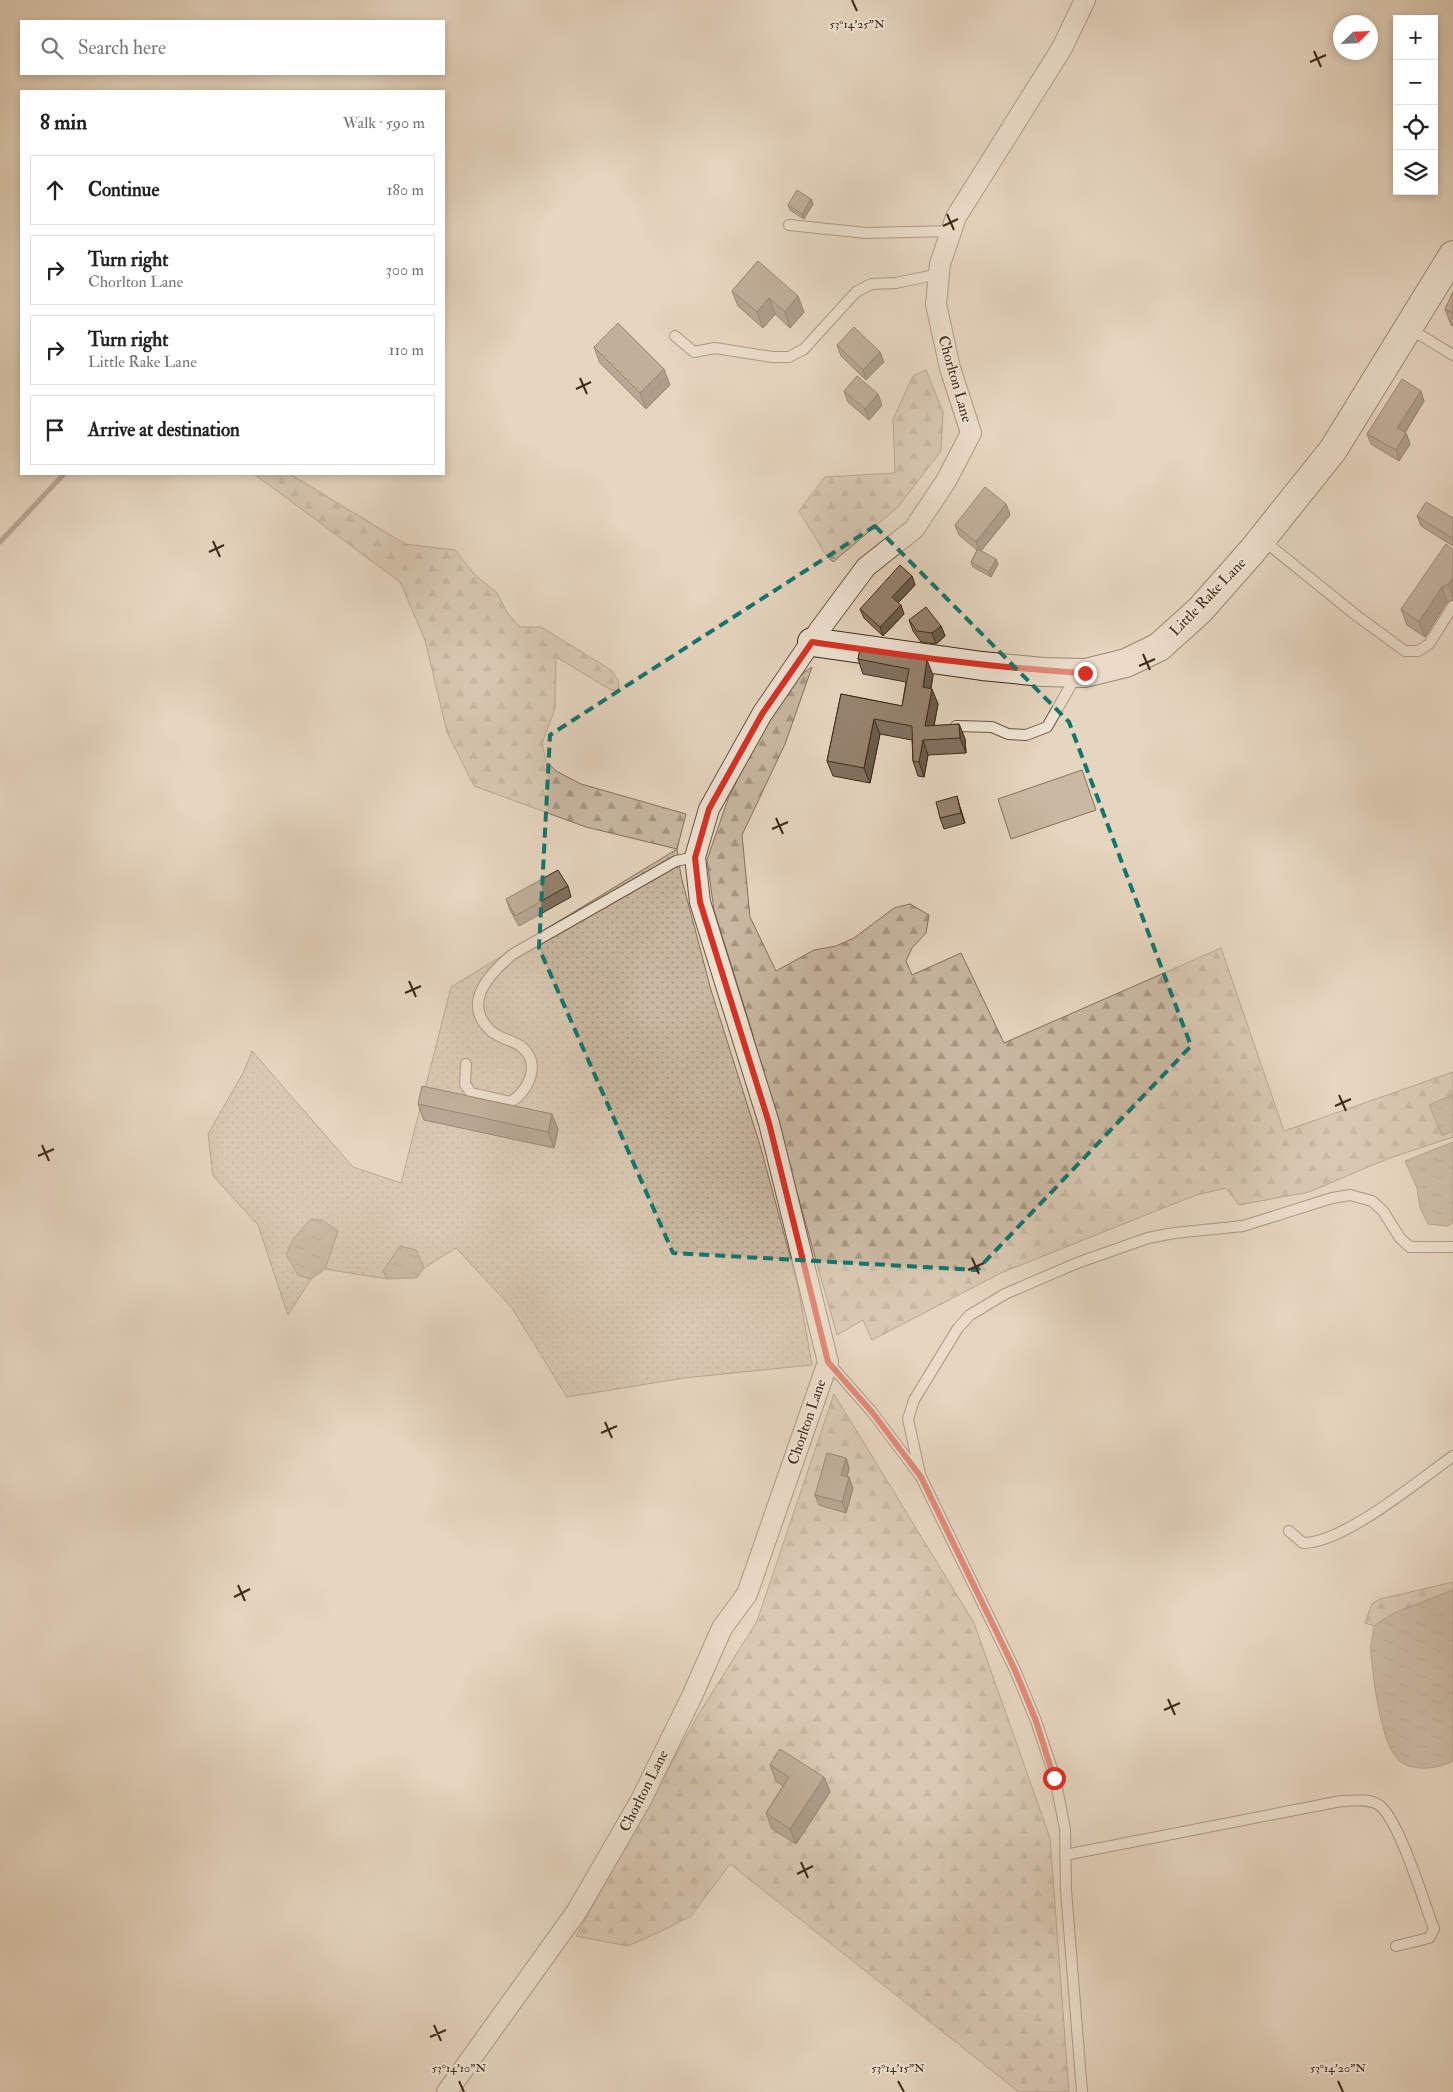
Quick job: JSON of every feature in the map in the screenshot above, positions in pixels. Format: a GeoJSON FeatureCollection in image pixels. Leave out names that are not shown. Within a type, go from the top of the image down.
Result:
{"type":"FeatureCollection","features":[{"type":"Feature","properties":{"kind":"street","name":"Chorlton Lane"},"geometry":{"type":"LineString","coordinates":[[447,2092],[577,1910],[641,1800],[692,1696],[722,1628],[747,1594],[828,1362],[769,1123],[700,902],[695,858],[709,809],[762,714],[820,628],[866,567],[914,529],[946,481],[971,433],[950,368],[936,304],[940,264],[956,217],[1062,48],[1085,0]]}},
{"type":"Feature","properties":{"kind":"street","name":"Little Rake Lane"},"geometry":{"type":"LineString","coordinates":[[812,642],[982,666],[1043,672],[1078,673],[1126,663],[1159,647],[1200,610],[1262,539],[1332,450],[1453,254]]}},
{"type":"Feature","properties":{"kind":"lane"},"geometry":{"type":"LineString","coordinates":[[789,225],[866,234],[951,231]]}},
{"type":"Feature","properties":{"kind":"lane"},"geometry":{"type":"LineString","coordinates":[[675,336],[694,352],[716,348],[772,357],[789,357],[804,350],[856,292],[863,288],[871,284],[896,283],[939,274]]}},
{"type":"Feature","properties":{"kind":"lane"},"geometry":{"type":"LineString","coordinates":[[1408,327],[1453,355]]}},
{"type":"Feature","properties":{"kind":"lane"},"geometry":{"type":"LineString","coordinates":[[1262,539],[1356,616],[1405,650],[1418,651],[1429,644],[1453,606]]}},
{"type":"Feature","properties":{"kind":"lane"},"geometry":{"type":"LineString","coordinates":[[956,726],[992,727],[1008,734],[1026,735],[1047,727],[1078,673]]}},
{"type":"Feature","properties":{"kind":"lane"},"geometry":{"type":"LineString","coordinates":[[466,1064],[465,1084],[471,1093],[510,1102],[520,1096],[528,1085],[532,1070],[529,1057],[523,1048],[490,1030],[482,1018],[478,1005],[483,984],[491,972],[513,954],[676,861],[695,858]]}},
{"type":"Feature","properties":{"kind":"lane"},"geometry":{"type":"LineString","coordinates":[[921,1477],[908,1419],[914,1400],[958,1328],[970,1315],[1005,1294],[1078,1263],[1148,1238],[1174,1233],[1242,1226],[1332,1198],[1350,1195],[1372,1201],[1378,1206],[1400,1238],[1410,1247],[1453,1247]]}},
{"type":"Feature","properties":{"kind":"lane"},"geometry":{"type":"LineString","coordinates":[[828,1362],[872,1412],[921,1477],[1015,1670],[1036,1721],[1056,1787],[1065,1828],[1066,1890],[1082,2092]]}},
{"type":"Feature","properties":{"kind":"lane"},"geometry":{"type":"LineString","coordinates":[[1289,1531],[1303,1543],[1314,1543],[1348,1528],[1453,1456]]}},
{"type":"Feature","properties":{"kind":"lane"},"geometry":{"type":"LineString","coordinates":[[1065,1855],[1341,1801],[1367,1801],[1379,1805],[1397,1831],[1434,1929],[1429,1938],[1396,1946]]}},
{"type":"Feature","properties":{"kind":"highlighted area"},"geometry":{"type":"Polygon","coordinates":[[[875,526],[1069,722],[1191,1046],[977,1270],[673,1253],[539,948],[550,735],[875,526]]]}},
{"type":"Feature","properties":{"kind":"green space"},"geometry":{"type":"Polygon","coordinates":[[[926,370],[943,412],[941,451],[898,507],[833,562],[824,552],[799,511],[825,477],[895,473],[893,419],[913,376],[926,370]]]}},
{"type":"Feature","properties":{"kind":"green space"},"geometry":{"type":"Polygon","coordinates":[[[255,475],[292,475],[405,544],[455,550],[475,575],[497,593],[508,614],[520,627],[541,627],[611,670],[618,680],[619,690],[611,690],[556,657],[555,709],[542,743],[546,761],[556,771],[581,784],[686,814],[677,849],[586,827],[474,786],[447,732],[425,640],[400,582],[255,475]]]}},
{"type":"Feature","properties":{"kind":"green space"},"geometry":{"type":"Polygon","coordinates":[[[812,667],[785,744],[742,835],[750,917],[776,971],[814,950],[836,946],[854,938],[894,908],[910,904],[929,915],[926,933],[912,948],[906,961],[912,975],[961,953],[1004,1043],[1221,948],[1284,1131],[1453,1072],[1453,1137],[1387,1159],[1309,1192],[1239,1205],[1226,1188],[1196,1195],[1001,1273],[872,1340],[863,1320],[837,1335],[750,1025],[714,910],[707,860],[728,799],[759,736],[795,679],[812,667]]]}},
{"type":"Feature","properties":{"kind":"green space"},"geometry":{"type":"Polygon","coordinates":[[[1082,770],[1096,810],[1011,839],[998,799],[1082,770]]]}},
{"type":"Feature","properties":{"kind":"green space"},"geometry":{"type":"Polygon","coordinates":[[[677,849],[681,876],[711,990],[760,1145],[798,1286],[812,1365],[684,1378],[567,1397],[512,1308],[456,1248],[424,1268],[416,1250],[400,1246],[383,1271],[387,1279],[325,1269],[338,1231],[322,1220],[311,1219],[293,1239],[298,1275],[311,1279],[288,1315],[258,1225],[213,1176],[208,1134],[243,1073],[252,1051],[353,1167],[401,1183],[451,987],[677,849]]]}},
{"type":"Feature","properties":{"kind":"green space"},"geometry":{"type":"Polygon","coordinates":[[[834,1394],[974,1623],[1050,1838],[1069,2092],[1019,2092],[730,1864],[691,1916],[668,1928],[628,1946],[576,1936],[697,1717],[757,1621],[834,1394]]]}},
{"type":"Feature","properties":{"kind":"green space"},"geometry":{"type":"Polygon","coordinates":[[[1453,1582],[1453,1590],[1392,1614],[1374,1626],[1365,1623],[1372,1604],[1380,1599],[1453,1582]]]}},
{"type":"Feature","properties":{"kind":"water"},"geometry":{"type":"Polygon","coordinates":[[[1453,1096],[1453,1131],[1442,1136],[1429,1105],[1453,1096]]]}},
{"type":"Feature","properties":{"kind":"water"},"geometry":{"type":"Polygon","coordinates":[[[1453,1142],[1453,1223],[1447,1226],[1428,1224],[1420,1208],[1417,1188],[1405,1161],[1453,1142]]]}},
{"type":"Feature","properties":{"kind":"water"},"geometry":{"type":"Polygon","coordinates":[[[311,1219],[322,1220],[338,1231],[325,1269],[311,1279],[298,1275],[286,1255],[293,1239],[311,1219]]]}},
{"type":"Feature","properties":{"kind":"water"},"geometry":{"type":"Polygon","coordinates":[[[400,1246],[416,1250],[424,1268],[417,1278],[387,1279],[383,1271],[400,1246]]]}},
{"type":"Feature","properties":{"kind":"water"},"geometry":{"type":"Polygon","coordinates":[[[1453,1590],[1453,1761],[1441,1766],[1413,1767],[1401,1762],[1394,1755],[1383,1728],[1376,1695],[1371,1653],[1374,1626],[1392,1614],[1453,1590]]]}},
{"type":"Feature","properties":{"kind":"building"},"geometry":{"type":"Polygon","coordinates":[[[797,190],[811,199],[802,214],[788,205],[797,190]]]}},
{"type":"Feature","properties":{"kind":"building"},"geometry":{"type":"Polygon","coordinates":[[[758,261],[798,296],[785,312],[769,298],[757,312],[732,291],[758,261]]]}},
{"type":"Feature","properties":{"kind":"building"},"geometry":{"type":"Polygon","coordinates":[[[1453,292],[1453,313],[1445,309],[1453,292]]]}},
{"type":"Feature","properties":{"kind":"building"},"geometry":{"type":"Polygon","coordinates":[[[618,323],[664,369],[640,393],[594,347],[618,323]]]}},
{"type":"Feature","properties":{"kind":"building"},"geometry":{"type":"Polygon","coordinates":[[[854,327],[880,352],[863,370],[837,345],[854,327]]]}},
{"type":"Feature","properties":{"kind":"building"},"geometry":{"type":"Polygon","coordinates":[[[857,376],[878,394],[865,409],[844,391],[857,376]]]}},
{"type":"Feature","properties":{"kind":"building"},"geometry":{"type":"Polygon","coordinates":[[[1402,379],[1421,391],[1397,428],[1406,433],[1396,450],[1367,434],[1402,379]]]}},
{"type":"Feature","properties":{"kind":"building"},"geometry":{"type":"Polygon","coordinates":[[[985,487],[1006,504],[976,542],[955,525],[985,487]]]}},
{"type":"Feature","properties":{"kind":"building"},"geometry":{"type":"Polygon","coordinates":[[[1426,502],[1453,518],[1452,538],[1417,516],[1426,502]]]}},
{"type":"Feature","properties":{"kind":"building"},"geometry":{"type":"Polygon","coordinates":[[[1446,544],[1453,550],[1453,577],[1448,584],[1442,587],[1419,622],[1401,609],[1446,544]]]}},
{"type":"Feature","properties":{"kind":"building"},"geometry":{"type":"Polygon","coordinates":[[[978,549],[996,559],[989,572],[971,562],[978,549]]]}},
{"type":"Feature","properties":{"kind":"building"},"geometry":{"type":"Polygon","coordinates":[[[900,565],[912,576],[892,597],[901,605],[880,627],[860,609],[900,565]]]}},
{"type":"Feature","properties":{"kind":"building"},"geometry":{"type":"Polygon","coordinates":[[[926,607],[941,626],[932,633],[917,631],[909,620],[926,607]]]}},
{"type":"Feature","properties":{"kind":"building"},"geometry":{"type":"Polygon","coordinates":[[[860,650],[927,660],[923,687],[932,689],[925,726],[959,724],[960,738],[923,740],[919,762],[913,761],[912,726],[874,719],[864,768],[827,761],[841,694],[902,706],[909,669],[858,659],[860,650]]]}},
{"type":"Feature","properties":{"kind":"building"},"geometry":{"type":"Polygon","coordinates":[[[957,796],[961,813],[940,818],[936,802],[957,796]]]}},
{"type":"Feature","properties":{"kind":"building"},"geometry":{"type":"Polygon","coordinates":[[[558,870],[568,886],[515,916],[506,899],[558,870]]]}},
{"type":"Feature","properties":{"kind":"building"},"geometry":{"type":"Polygon","coordinates":[[[422,1086],[552,1114],[548,1132],[418,1104],[422,1086]]]}},
{"type":"Feature","properties":{"kind":"building"},"geometry":{"type":"Polygon","coordinates":[[[827,1453],[846,1458],[841,1475],[849,1477],[842,1502],[815,1495],[827,1453]]]}},
{"type":"Feature","properties":{"kind":"building"},"geometry":{"type":"Polygon","coordinates":[[[780,1749],[824,1777],[790,1829],[766,1813],[789,1777],[770,1765],[780,1749]]]}},
{"type":"Feature","properties":{"kind":"waterway"},"geometry":{"type":"LineString","coordinates":[[0,542],[63,475]]}},
{"type":"Feature","properties":{"kind":"route"},"geometry":{"type":"LineString","coordinates":[[1054,1778],[1036,1721],[1015,1670],[921,1477],[872,1412],[828,1362],[769,1123],[700,902],[695,858],[709,809],[762,714],[812,642],[982,666],[1043,672],[1085,673]]}}]}
